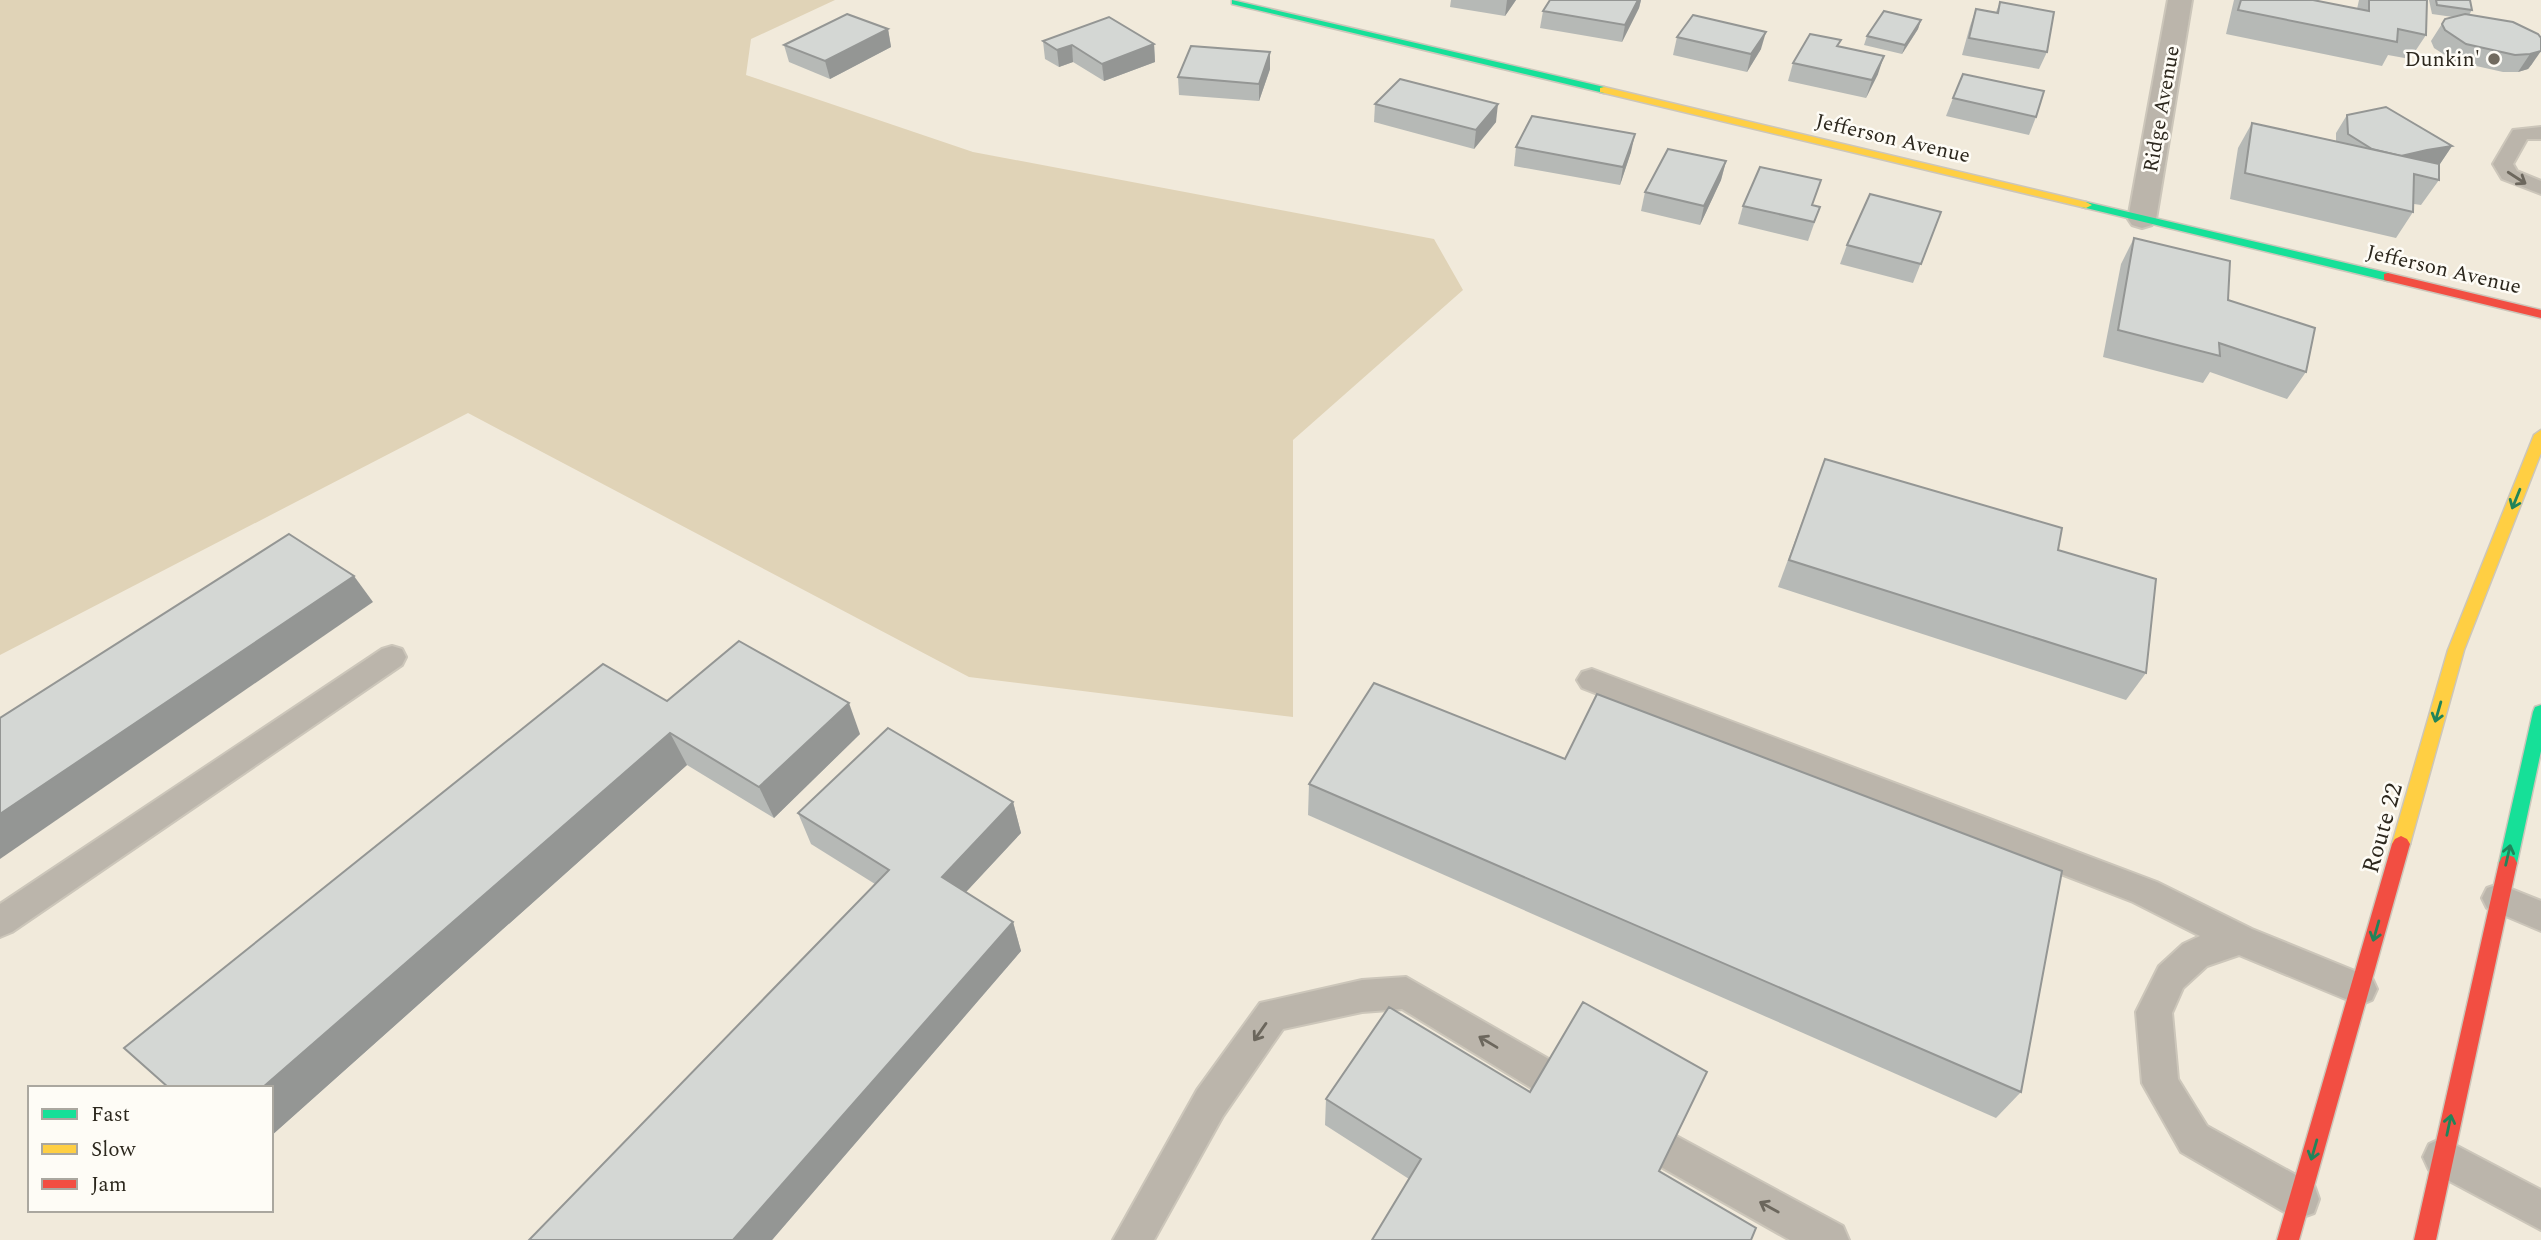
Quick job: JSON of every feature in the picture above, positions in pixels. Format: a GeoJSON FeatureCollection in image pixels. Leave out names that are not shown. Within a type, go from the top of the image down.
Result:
{"type":"FeatureCollection","features":[{"type":"Feature","properties":{"kind":"main road","name":"Jefferson Avenue"},"geometry":{"type":"LineString","coordinates":[[1235,2],[2541,314]]}},
{"type":"Feature","properties":{"kind":"main road","name":"Route 22"},"geometry":{"type":"LineString","coordinates":[[2288,1240],[2456,650],[2541,435]]}},
{"type":"Feature","properties":{"kind":"main road"},"geometry":{"type":"LineString","coordinates":[[2425,1240],[2499,898],[2532,795],[2541,712]]}},
{"type":"Feature","properties":{"kind":"street","name":"Ridge Avenue"},"geometry":{"type":"LineString","coordinates":[[2142,219],[2180,0]]}},
{"type":"Feature","properties":{"kind":"lane"},"geometry":{"type":"LineString","coordinates":[[2541,133],[2519,134],[2503,164],[2509,174],[2541,188]]}},
{"type":"Feature","properties":{"kind":"lane"},"geometry":{"type":"LineString","coordinates":[[0,922],[391,657]]}},
{"type":"Feature","properties":{"kind":"lane"},"geometry":{"type":"LineString","coordinates":[[1592,680],[2145,892],[2240,940],[2360,989]]}},
{"type":"Feature","properties":{"kind":"lane"},"geometry":{"type":"LineString","coordinates":[[2499,898],[2541,916]]}},
{"type":"Feature","properties":{"kind":"lane"},"geometry":{"type":"LineString","coordinates":[[2240,940],[2216,945],[2194,955],[2171,977],[2154,1012],[2160,1083],[2194,1139],[2300,1199]]}},
{"type":"Feature","properties":{"kind":"lane"},"geometry":{"type":"LineString","coordinates":[[1133,1240],[1210,1103],[1272,1015],[1362,996],[1406,993],[1546,1077]]}},
{"type":"Feature","properties":{"kind":"lane"},"geometry":{"type":"LineString","coordinates":[[1667,1150],[1829,1240]]}},
{"type":"Feature","properties":{"kind":"lane"},"geometry":{"type":"LineString","coordinates":[[2442,1157],[2541,1211]]}},
{"type":"Feature","properties":{"kind":"shaded area"},"geometry":{"type":"Polygon","coordinates":[[[0,0],[835,0],[751,39],[746,75],[973,152],[1434,239],[1463,290],[1293,440],[1293,717],[969,677],[468,413],[0,655],[0,0]]]}},
{"type":"Feature","properties":{"kind":"building"},"geometry":{"type":"Polygon","coordinates":[[[1550,0],[1638,0],[1625,25],[1543,11],[1550,0]]]}},
{"type":"Feature","properties":{"kind":"building"},"geometry":{"type":"Polygon","coordinates":[[[2241,0],[2313,0],[2369,11],[2369,0],[2427,0],[2426,35],[2398,29],[2397,42],[2238,10],[2241,0]]]}},
{"type":"Feature","properties":{"kind":"building"},"geometry":{"type":"Polygon","coordinates":[[[2436,0],[2470,0],[2472,10],[2437,5],[2436,0]]]}},
{"type":"Feature","properties":{"kind":"building"},"geometry":{"type":"Polygon","coordinates":[[[2000,2],[2054,12],[2047,52],[1969,38],[1976,9],[1998,13],[2000,2]]]}},
{"type":"Feature","properties":{"kind":"building"},"geometry":{"type":"Polygon","coordinates":[[[1884,11],[1921,20],[1905,45],[1867,36],[1884,11]]]}},
{"type":"Feature","properties":{"kind":"building"},"geometry":{"type":"Polygon","coordinates":[[[847,14],[888,29],[825,61],[784,45],[847,14]]]}},
{"type":"Feature","properties":{"kind":"building"},"geometry":{"type":"Polygon","coordinates":[[[2465,14],[2513,22],[2538,34],[2541,38],[2541,51],[2515,55],[2466,44],[2445,30],[2442,24],[2445,19],[2465,14]]]}},
{"type":"Feature","properties":{"kind":"building"},"geometry":{"type":"Polygon","coordinates":[[[1693,15],[1766,32],[1751,54],[1677,37],[1693,15]]]}},
{"type":"Feature","properties":{"kind":"building"},"geometry":{"type":"Polygon","coordinates":[[[1109,17],[1154,44],[1102,64],[1072,45],[1057,50],[1043,41],[1109,17]]]}},
{"type":"Feature","properties":{"kind":"building"},"geometry":{"type":"Polygon","coordinates":[[[1810,34],[1841,40],[1837,46],[1884,56],[1872,80],[1793,63],[1810,34]]]}},
{"type":"Feature","properties":{"kind":"building"},"geometry":{"type":"Polygon","coordinates":[[[1191,46],[1270,52],[1259,84],[1178,77],[1191,46]]]}},
{"type":"Feature","properties":{"kind":"building"},"geometry":{"type":"Polygon","coordinates":[[[1963,74],[2044,91],[2036,117],[1953,98],[1963,74]]]}},
{"type":"Feature","properties":{"kind":"building"},"geometry":{"type":"Polygon","coordinates":[[[1400,79],[1498,104],[1476,130],[1375,104],[1400,79]]]}},
{"type":"Feature","properties":{"kind":"building"},"geometry":{"type":"Polygon","coordinates":[[[2386,107],[2452,146],[2401,156],[2372,149],[2348,134],[2347,115],[2386,107]]]}},
{"type":"Feature","properties":{"kind":"building"},"geometry":{"type":"Polygon","coordinates":[[[1532,116],[1635,134],[1623,167],[1516,147],[1532,116]]]}},
{"type":"Feature","properties":{"kind":"building"},"geometry":{"type":"Polygon","coordinates":[[[2252,123],[2439,164],[2439,180],[2414,174],[2413,212],[2245,173],[2252,123]]]}},
{"type":"Feature","properties":{"kind":"building"},"geometry":{"type":"Polygon","coordinates":[[[1668,149],[1726,161],[1704,206],[1645,192],[1668,149]]]}},
{"type":"Feature","properties":{"kind":"building"},"geometry":{"type":"Polygon","coordinates":[[[1760,167],[1821,180],[1812,205],[1820,207],[1814,222],[1743,206],[1760,167]]]}},
{"type":"Feature","properties":{"kind":"building"},"geometry":{"type":"Polygon","coordinates":[[[1870,194],[1941,212],[1921,264],[1847,245],[1870,194]]]}},
{"type":"Feature","properties":{"kind":"building"},"geometry":{"type":"Polygon","coordinates":[[[2134,238],[2230,261],[2228,300],[2315,328],[2306,372],[2219,343],[2220,356],[2118,330],[2134,238]]]}},
{"type":"Feature","properties":{"kind":"building"},"geometry":{"type":"Polygon","coordinates":[[[1825,459],[2062,528],[2058,550],[2156,579],[2146,673],[1789,560],[1825,459]]]}},
{"type":"Feature","properties":{"kind":"building"},"geometry":{"type":"Polygon","coordinates":[[[289,534],[354,576],[0,814],[0,718],[289,534]]]}},
{"type":"Feature","properties":{"kind":"building"},"geometry":{"type":"Polygon","coordinates":[[[739,641],[849,703],[759,787],[670,733],[264,1086],[167,1086],[124,1048],[603,664],[667,701],[739,641]]]}},
{"type":"Feature","properties":{"kind":"building"},"geometry":{"type":"Polygon","coordinates":[[[1374,683],[1565,759],[1597,694],[2062,871],[2021,1092],[1309,784],[1374,683]]]}},
{"type":"Feature","properties":{"kind":"building"},"geometry":{"type":"Polygon","coordinates":[[[888,728],[1013,802],[942,877],[1013,922],[733,1240],[529,1240],[889,870],[798,813],[888,728]]]}},
{"type":"Feature","properties":{"kind":"building"},"geometry":{"type":"Polygon","coordinates":[[[1583,1002],[1707,1072],[1659,1171],[1756,1228],[1751,1240],[1372,1240],[1421,1159],[1326,1099],[1389,1007],[1530,1092],[1583,1002]]]}},
{"type":"Feature","properties":{"kind":"traffic: fast"},"geometry":{"type":"LineString","coordinates":[[1235,2],[1604,90]]}},
{"type":"Feature","properties":{"kind":"traffic: fast"},"geometry":{"type":"LineString","coordinates":[[2086,205],[2388,277]]}},
{"type":"Feature","properties":{"kind":"traffic: fast"},"geometry":{"type":"LineString","coordinates":[[2508,863],[2541,712]]}},
{"type":"Feature","properties":{"kind":"traffic: slow"},"geometry":{"type":"LineString","coordinates":[[1604,90],[2086,205]]}},
{"type":"Feature","properties":{"kind":"traffic: slow"},"geometry":{"type":"LineString","coordinates":[[2401,844],[2456,650],[2541,435]]}},
{"type":"Feature","properties":{"kind":"traffic: jam"},"geometry":{"type":"LineString","coordinates":[[2388,277],[2541,314]]}},
{"type":"Feature","properties":{"kind":"traffic: jam"},"geometry":{"type":"LineString","coordinates":[[2288,1240],[2401,844]]}},
{"type":"Feature","properties":{"kind":"traffic: jam"},"geometry":{"type":"LineString","coordinates":[[2425,1240],[2508,863]]}},
{"type":"Feature","properties":{"kind":"place","name":"Dunkin'"},"geometry":{"type":"Point","coordinates":[2494,59]}}]}
